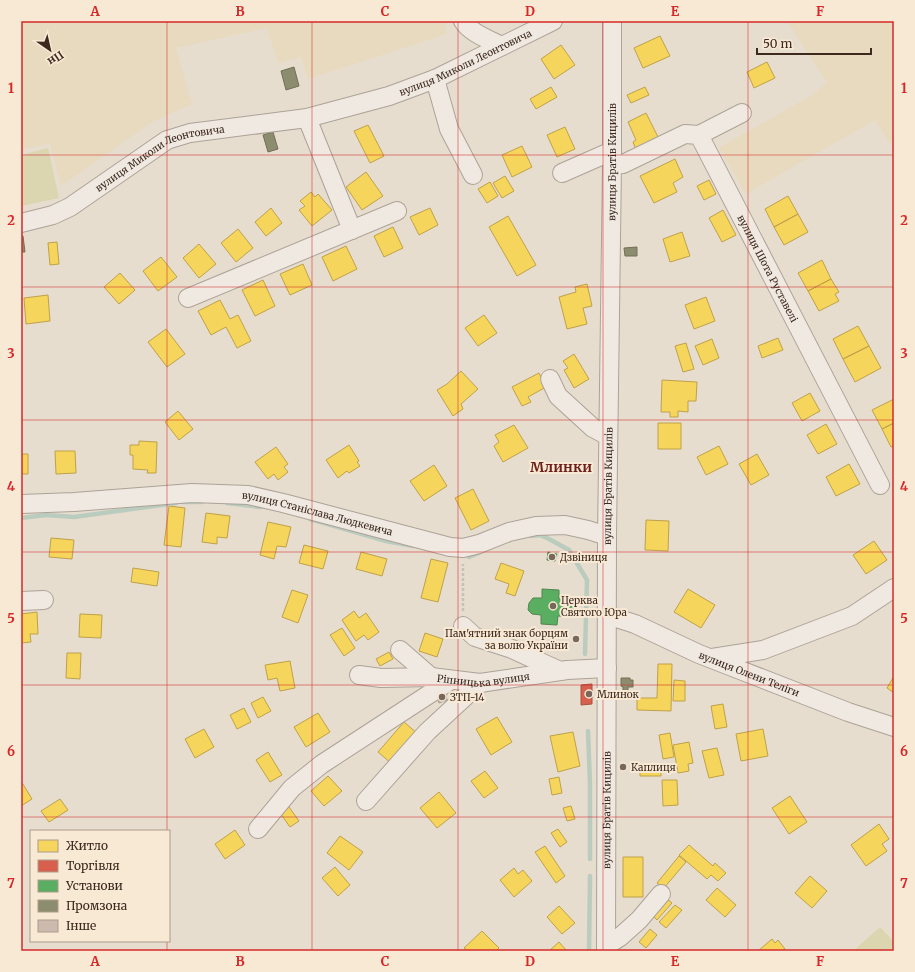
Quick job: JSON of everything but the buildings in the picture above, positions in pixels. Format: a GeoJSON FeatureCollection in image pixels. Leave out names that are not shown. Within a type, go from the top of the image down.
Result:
{"type":"FeatureCollection","features":[{"type":"Feature","properties":{"kind":"street"},"geometry":{"type":"LineString","coordinates":[[463,21],[471,30],[502,46]]}},
{"type":"Feature","properties":{"kind":"street","name":"вулиця Миколи Леонтовича"},"geometry":{"type":"LineString","coordinates":[[21,223],[53,215],[70,207],[167,140],[190,133],[307,118],[389,96],[435,79],[553,21]]}},
{"type":"Feature","properties":{"kind":"street","name":"вулиця Братів Кицилів"},"geometry":{"type":"LineString","coordinates":[[606,949],[607,536],[612,158],[612,21]]}},
{"type":"Feature","properties":{"kind":"street"},"geometry":{"type":"LineString","coordinates":[[435,79],[449,129],[473,175]]}},
{"type":"Feature","properties":{"kind":"street"},"geometry":{"type":"LineString","coordinates":[[562,173],[612,158],[623,164],[685,134],[699,135],[742,113]]}},
{"type":"Feature","properties":{"kind":"street"},"geometry":{"type":"LineString","coordinates":[[307,118],[352,230]]}},
{"type":"Feature","properties":{"kind":"street","name":"вулиця Шота Руставелі"},"geometry":{"type":"LineString","coordinates":[[699,135],[880,486]]}},
{"type":"Feature","properties":{"kind":"street"},"geometry":{"type":"LineString","coordinates":[[188,298],[397,211]]}},
{"type":"Feature","properties":{"kind":"street"},"geometry":{"type":"LineString","coordinates":[[550,379],[558,396],[593,428],[608,436]]}},
{"type":"Feature","properties":{"kind":"street","name":"вулиця Станіслава Людкевича"},"geometry":{"type":"LineString","coordinates":[[21,504],[74,502],[192,493],[248,495],[450,547],[463,548],[479,544],[509,532],[536,526],[565,525],[607,536]]}},
{"type":"Feature","properties":{"kind":"street"},"geometry":{"type":"LineString","coordinates":[[710,658],[763,650],[852,616],[894,588]]}},
{"type":"Feature","properties":{"kind":"street"},"geometry":{"type":"LineString","coordinates":[[21,601],[44,600]]}},
{"type":"Feature","properties":{"kind":"street","name":"вулиця Олени Теліги"},"geometry":{"type":"LineString","coordinates":[[607,615],[634,624],[699,654],[848,712],[894,727]]}},
{"type":"Feature","properties":{"kind":"street"},"geometry":{"type":"LineString","coordinates":[[463,626],[475,637],[512,649],[560,671]]}},
{"type":"Feature","properties":{"kind":"street"},"geometry":{"type":"LineString","coordinates":[[400,650],[431,677]]}},
{"type":"Feature","properties":{"kind":"street","name":"Ріпницька вулиця"},"geometry":{"type":"LineString","coordinates":[[359,675],[381,678],[431,677],[480,683],[560,671],[607,668]]}},
{"type":"Feature","properties":{"kind":"street"},"geometry":{"type":"LineString","coordinates":[[258,829],[292,788],[322,764],[451,680]]}},
{"type":"Feature","properties":{"kind":"street"},"geometry":{"type":"LineString","coordinates":[[366,801],[427,732],[480,683]]}},
{"type":"Feature","properties":{"kind":"street"},"geometry":{"type":"LineString","coordinates":[[606,949],[639,920],[661,894]]}},
{"type":"Feature","properties":{"kind":"path"},"geometry":{"type":"LineString","coordinates":[[463,548],[463,626]]}},
{"type":"Feature","properties":{"kind":"shaded area"},"geometry":{"type":"Polygon","coordinates":[[[21,21],[444,21],[447,34],[308,79],[301,57],[278,63],[267,28],[176,48],[192,104],[154,121],[61,186],[50,144],[21,149],[21,21]]]}},
{"type":"Feature","properties":{"kind":"shaded area"},"geometry":{"type":"Polygon","coordinates":[[[787,21],[894,21],[894,149],[875,120],[746,194],[719,148],[810,96],[827,83],[787,21]]]}},
{"type":"Feature","properties":{"kind":"shaded area"},"geometry":{"type":"Polygon","coordinates":[[[48,148],[59,198],[21,206],[21,155],[48,148]]]}},
{"type":"Feature","properties":{"kind":"shaded area"},"geometry":{"type":"Polygon","coordinates":[[[880,927],[894,942],[894,951],[853,951],[880,927]]]}},
{"type":"Feature","properties":{"kind":"waterway"},"geometry":{"type":"LineString","coordinates":[[183,502],[202,502]]}},
{"type":"Feature","properties":{"kind":"waterway"},"geometry":{"type":"LineString","coordinates":[[21,518],[46,515],[74,517],[176,503]]}},
{"type":"Feature","properties":{"kind":"waterway"},"geometry":{"type":"LineString","coordinates":[[227,503],[260,507]]}},
{"type":"Feature","properties":{"kind":"waterway"},"geometry":{"type":"LineString","coordinates":[[310,519],[386,541],[413,546]]}},
{"type":"Feature","properties":{"kind":"waterway"},"geometry":{"type":"LineString","coordinates":[[531,536],[540,535],[569,550],[587,580],[585,654]]}},
{"type":"Feature","properties":{"kind":"waterway"},"geometry":{"type":"LineString","coordinates":[[469,557],[479,553]]}},
{"type":"Feature","properties":{"kind":"waterway"},"geometry":{"type":"LineString","coordinates":[[588,731],[590,859]]}},
{"type":"Feature","properties":{"kind":"waterway"},"geometry":{"type":"LineString","coordinates":[[589,951],[590,876]]}},
{"type":"Feature","properties":{"kind":"place","name":"Дзвіниця"},"geometry":{"type":"Point","coordinates":[552,557]}},
{"type":"Feature","properties":{"kind":"place","name":"Церква Святого Юра"},"geometry":{"type":"Point","coordinates":[553,606]}},
{"type":"Feature","properties":{"kind":"place","name":"Пам'ятний знак борцям за волю України"},"geometry":{"type":"Point","coordinates":[576,639]}},
{"type":"Feature","properties":{"kind":"place","name":"Млинок"},"geometry":{"type":"Point","coordinates":[589,694]}},
{"type":"Feature","properties":{"kind":"place","name":"ЗТП-14"},"geometry":{"type":"Point","coordinates":[442,697]}},
{"type":"Feature","properties":{"kind":"place","name":"Каплиця"},"geometry":{"type":"Point","coordinates":[623,767]}},
{"type":"Feature","properties":{"kind":"district","name":"Млинки"},"geometry":{"type":"Point","coordinates":[561,467]}}]}
